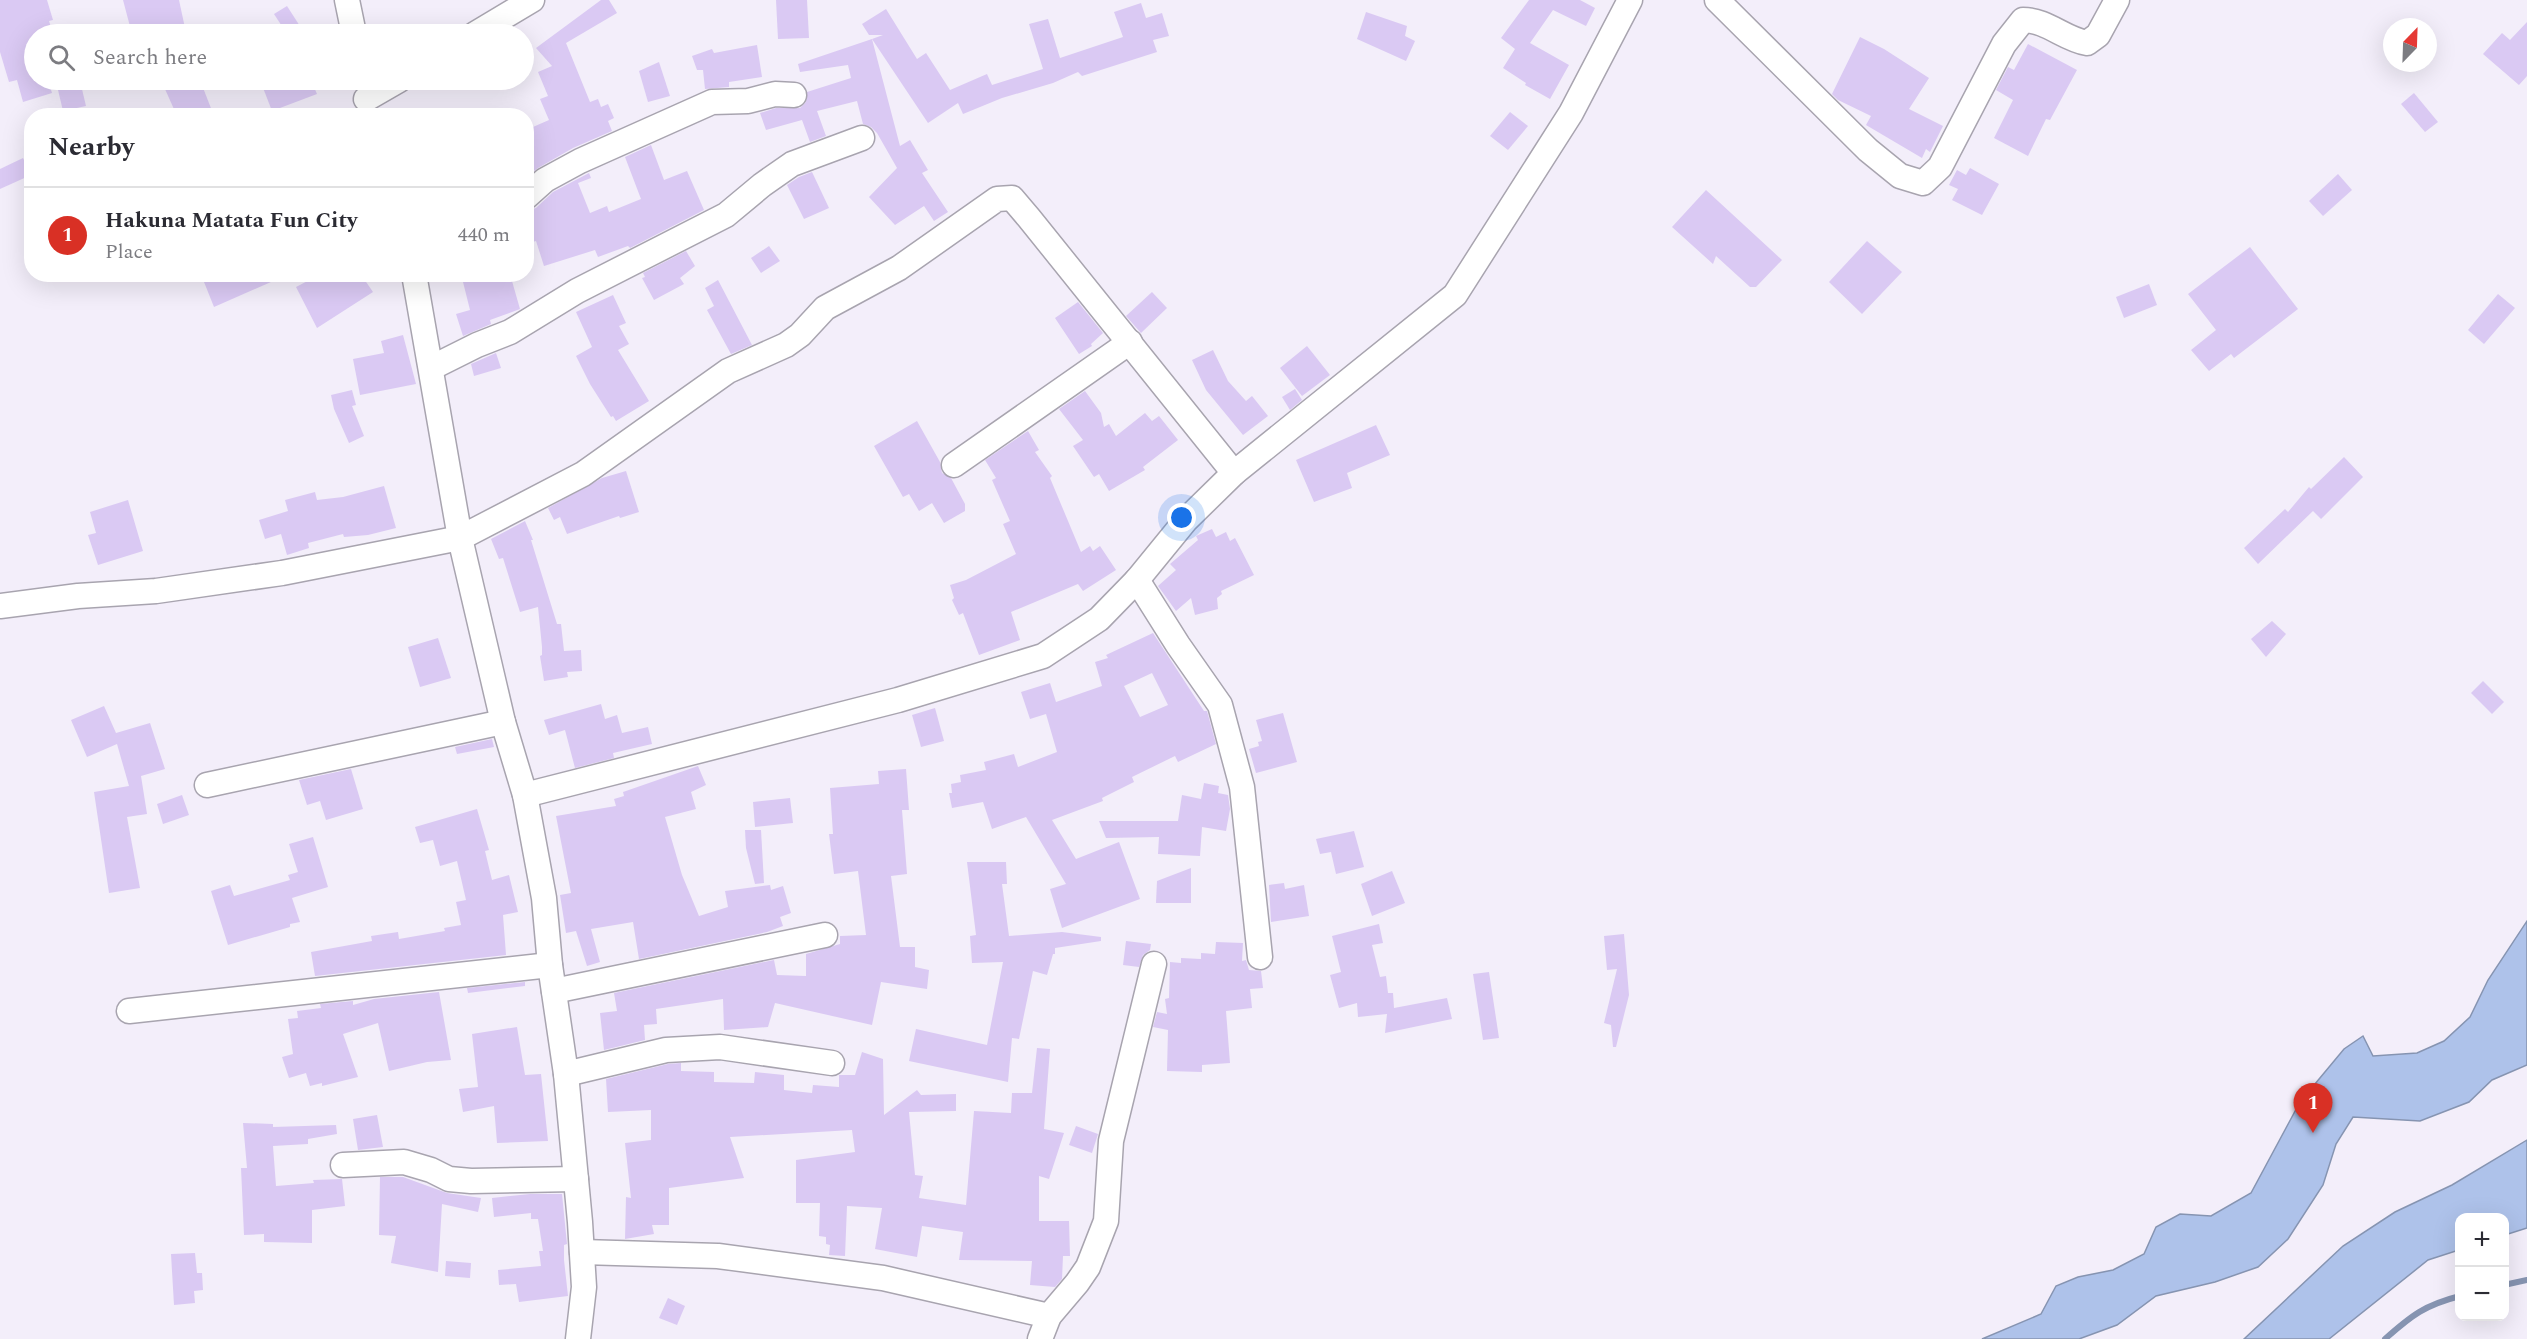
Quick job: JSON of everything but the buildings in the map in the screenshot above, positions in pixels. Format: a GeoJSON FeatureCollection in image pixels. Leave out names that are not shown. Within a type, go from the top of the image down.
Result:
{"type":"FeatureCollection","features":[{"type":"Feature","properties":{"kind":"street"},"geometry":{"type":"LineString","coordinates":[[347,0],[352,24]]}},
{"type":"Feature","properties":{"kind":"street"},"geometry":{"type":"LineString","coordinates":[[492,24],[532,0]]}},
{"type":"Feature","properties":{"kind":"street"},"geometry":{"type":"LineString","coordinates":[[525,795],[898,700],[1044,656],[1099,619],[1137,580],[1186,520],[1234,473],[1455,295],[1571,113],[1629,0]]}},
{"type":"Feature","properties":{"kind":"street"},"geometry":{"type":"LineString","coordinates":[[1717,0],[1868,150],[1900,176],[1923,183],[1940,167],[2004,44],[2023,20],[2036,20],[2073,41],[2087,43],[2098,35],[2117,0]]}},
{"type":"Feature","properties":{"kind":"street"},"geometry":{"type":"LineString","coordinates":[[367,98],[381,90]]}},
{"type":"Feature","properties":{"kind":"street"},"geometry":{"type":"LineString","coordinates":[[534,190],[545,180],[580,161],[712,102],[748,101],[774,94],[794,95]]}},
{"type":"Feature","properties":{"kind":"street"},"geometry":{"type":"LineString","coordinates":[[431,368],[477,345],[510,332],[577,291],[726,215],[792,164],[862,138]]}},
{"type":"Feature","properties":{"kind":"street"},"geometry":{"type":"LineString","coordinates":[[0,606],[78,596],[156,591],[202,585],[282,573],[460,538],[583,474],[728,371],[786,345],[800,335],[825,308],[898,268],[997,199],[1012,198],[1234,473]]}},
{"type":"Feature","properties":{"kind":"street"},"geometry":{"type":"LineString","coordinates":[[415,282],[460,538],[503,722],[525,795],[544,898],[550,965],[566,1074],[582,1252],[584,1287],[578,1339]]}},
{"type":"Feature","properties":{"kind":"street"},"geometry":{"type":"LineString","coordinates":[[954,465],[1130,342]]}},
{"type":"Feature","properties":{"kind":"street"},"geometry":{"type":"LineString","coordinates":[[1137,580],[1220,705],[1242,787],[1260,957]]}},
{"type":"Feature","properties":{"kind":"street"},"geometry":{"type":"LineString","coordinates":[[207,785],[503,722]]}},
{"type":"Feature","properties":{"kind":"street"},"geometry":{"type":"LineString","coordinates":[[554,991],[825,935]]}},
{"type":"Feature","properties":{"kind":"street"},"geometry":{"type":"LineString","coordinates":[[1040,1339],[1049,1316],[1088,1267],[1106,1221],[1112,1141],[1154,964]]}},
{"type":"Feature","properties":{"kind":"street"},"geometry":{"type":"LineString","coordinates":[[129,1011],[550,965]]}},
{"type":"Feature","properties":{"kind":"street"},"geometry":{"type":"LineString","coordinates":[[566,1074],[666,1050],[720,1047],[832,1063]]}},
{"type":"Feature","properties":{"kind":"street"},"geometry":{"type":"LineString","coordinates":[[343,1165],[404,1162],[431,1170],[449,1179],[471,1181],[576,1179]]}},
{"type":"Feature","properties":{"kind":"street"},"geometry":{"type":"LineString","coordinates":[[582,1252],[718,1256],[871,1276],[1049,1316]]}},
{"type":"Feature","properties":{"kind":"water"},"geometry":{"type":"Polygon","coordinates":[[[2527,921],[2527,1065],[2492,1080],[2469,1102],[2420,1121],[2353,1117],[2336,1144],[2323,1185],[2288,1239],[2258,1267],[2215,1282],[2156,1296],[2117,1325],[2079,1339],[1982,1339],[2041,1314],[2056,1286],[2078,1277],[2113,1270],[2144,1254],[2156,1227],[2180,1214],[2211,1216],[2251,1193],[2300,1102],[2344,1049],[2363,1036],[2373,1056],[2417,1053],[2444,1041],[2470,1017],[2488,980],[2527,921]]]}},
{"type":"Feature","properties":{"kind":"water"},"geometry":{"type":"Polygon","coordinates":[[[2527,1140],[2527,1228],[2509,1234],[2509,1213],[2455,1213],[2455,1251],[2428,1260],[2329,1339],[2244,1339],[2343,1246],[2395,1212],[2452,1185],[2527,1140]]]}},
{"type":"Feature","properties":{"kind":"waterway"},"geometry":{"type":"LineString","coordinates":[[2509,1284],[2527,1280]]}},
{"type":"Feature","properties":{"kind":"waterway"},"geometry":{"type":"LineString","coordinates":[[2385,1339],[2420,1312],[2437,1303],[2455,1298]]}},
{"type":"Feature","properties":{"kind":"place","name":"Hakuna Matata Fun City"},"geometry":{"type":"Point","coordinates":[2313,1133]}}]}
